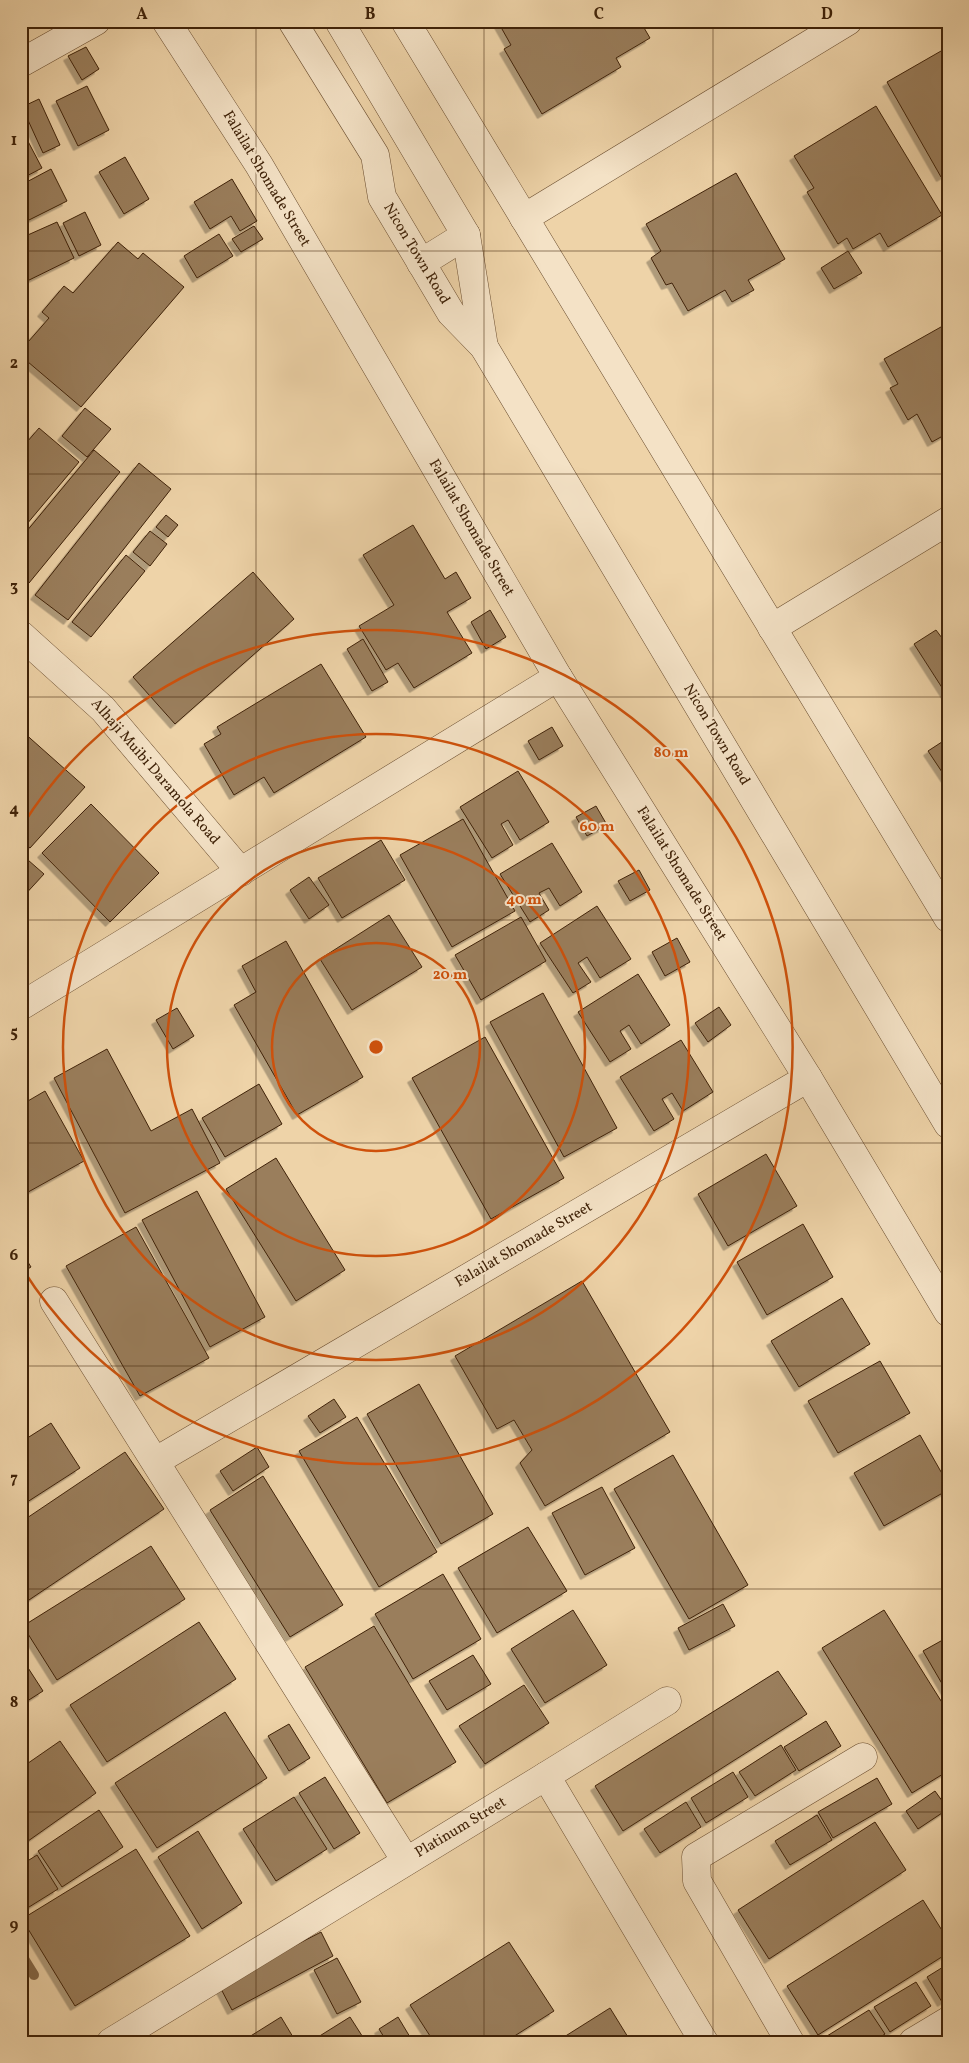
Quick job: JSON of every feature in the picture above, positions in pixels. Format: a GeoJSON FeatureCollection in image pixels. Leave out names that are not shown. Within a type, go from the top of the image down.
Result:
{"type":"FeatureCollection","features":[{"type":"Feature","properties":{"kind":"street"},"geometry":{"type":"LineString","coordinates":[[21,63],[96,21]]}},
{"type":"Feature","properties":{"kind":"street","name":"Falailat Shomade Street"},"geometry":{"type":"LineString","coordinates":[[156,1461],[808,1078],[558,677],[260,165],[166,21]]}},
{"type":"Feature","properties":{"kind":"street","name":"Nicon Town Road"},"geometry":{"type":"LineString","coordinates":[[292,21],[375,155],[382,197],[421,263],[451,313],[484,347],[948,1124]]}},
{"type":"Feature","properties":{"kind":"street","name":"Nicon Town Road"},"geometry":{"type":"LineString","coordinates":[[339,21],[466,235],[484,347]]}},
{"type":"Feature","properties":{"kind":"street"},"geometry":{"type":"LineString","coordinates":[[405,21],[948,918]]}},
{"type":"Feature","properties":{"kind":"street"},"geometry":{"type":"LineString","coordinates":[[524,218],[848,21]]}},
{"type":"Feature","properties":{"kind":"street"},"geometry":{"type":"LineString","coordinates":[[375,155],[408,136]]}},
{"type":"Feature","properties":{"kind":"street"},"geometry":{"type":"LineString","coordinates":[[421,263],[466,235]]}},
{"type":"Feature","properties":{"kind":"street"},"geometry":{"type":"LineString","coordinates":[[772,628],[948,521]]}},
{"type":"Feature","properties":{"kind":"street","name":"Alhaji Muibi Daramola Road"},"geometry":{"type":"LineString","coordinates":[[21,635],[103,709],[241,872]]}},
{"type":"Feature","properties":{"kind":"street"},"geometry":{"type":"LineString","coordinates":[[21,1006],[558,677]]}},
{"type":"Feature","properties":{"kind":"street"},"geometry":{"type":"LineString","coordinates":[[808,1078],[948,1312]]}},
{"type":"Feature","properties":{"kind":"street"},"geometry":{"type":"LineString","coordinates":[[54,1301],[406,1861]]}},
{"type":"Feature","properties":{"kind":"street","name":"Platinum Street"},"geometry":{"type":"LineString","coordinates":[[112,2042],[667,1701]]}},
{"type":"Feature","properties":{"kind":"street"},"geometry":{"type":"LineString","coordinates":[[790,2042],[697,1881],[696,1857],[862,1757]]}},
{"type":"Feature","properties":{"kind":"street"},"geometry":{"type":"LineString","coordinates":[[546,1776],[704,2042]]}},
{"type":"Feature","properties":{"kind":"street"},"geometry":{"type":"LineString","coordinates":[[913,2042],[948,2021]]}},
{"type":"Feature","properties":{"kind":"building"},"geometry":{"type":"Polygon","coordinates":[[[640,21],[650,38],[616,58],[621,67],[542,114],[504,49],[511,45],[498,22],[640,21]]]}},
{"type":"Feature","properties":{"kind":"building"},"geometry":{"type":"Polygon","coordinates":[[[86,47],[99,69],[82,80],[68,56],[86,47]]]}},
{"type":"Feature","properties":{"kind":"building"},"geometry":{"type":"Polygon","coordinates":[[[948,47],[948,173],[941,177],[887,82],[948,47]]]}},
{"type":"Feature","properties":{"kind":"building"},"geometry":{"type":"Polygon","coordinates":[[[87,86],[109,130],[78,146],[56,101],[87,86]]]}},
{"type":"Feature","properties":{"kind":"building"},"geometry":{"type":"Polygon","coordinates":[[[39,99],[60,145],[43,153],[22,107],[39,99]]]}},
{"type":"Feature","properties":{"kind":"building"},"geometry":{"type":"Polygon","coordinates":[[[876,106],[942,215],[888,247],[880,233],[853,249],[847,238],[838,244],[807,192],[814,188],[794,156],[876,106]]]}},
{"type":"Feature","properties":{"kind":"building"},"geometry":{"type":"Polygon","coordinates":[[[21,128],[42,168],[21,179],[21,128]]]}},
{"type":"Feature","properties":{"kind":"building"},"geometry":{"type":"Polygon","coordinates":[[[125,157],[149,199],[124,214],[99,172],[125,157]]]}},
{"type":"Feature","properties":{"kind":"building"},"geometry":{"type":"Polygon","coordinates":[[[51,169],[67,201],[21,224],[21,185],[51,169]]]}},
{"type":"Feature","properties":{"kind":"building"},"geometry":{"type":"Polygon","coordinates":[[[736,173],[785,259],[748,280],[754,290],[732,302],[725,290],[688,311],[672,283],[666,285],[651,258],[661,251],[646,224],[736,173]]]}},
{"type":"Feature","properties":{"kind":"building"},"geometry":{"type":"Polygon","coordinates":[[[232,179],[257,221],[240,231],[231,216],[210,229],[194,202],[232,179]]]}},
{"type":"Feature","properties":{"kind":"building"},"geometry":{"type":"Polygon","coordinates":[[[85,212],[101,245],[79,256],[63,223],[85,212]]]}},
{"type":"Feature","properties":{"kind":"building"},"geometry":{"type":"Polygon","coordinates":[[[57,222],[74,258],[21,284],[21,238],[57,222]]]}},
{"type":"Feature","properties":{"kind":"building"},"geometry":{"type":"Polygon","coordinates":[[[254,226],[263,239],[241,252],[232,239],[254,226]]]}},
{"type":"Feature","properties":{"kind":"building"},"geometry":{"type":"Polygon","coordinates":[[[219,234],[233,256],[197,278],[184,256],[219,234]]]}},
{"type":"Feature","properties":{"kind":"building"},"geometry":{"type":"Polygon","coordinates":[[[118,242],[138,259],[143,253],[184,287],[81,407],[21,356],[21,350],[49,318],[42,312],[64,286],[73,293],[118,242]]]}},
{"type":"Feature","properties":{"kind":"building"},"geometry":{"type":"Polygon","coordinates":[[[848,251],[862,273],[834,289],[821,268],[848,251]]]}},
{"type":"Feature","properties":{"kind":"building"},"geometry":{"type":"Polygon","coordinates":[[[948,323],[948,433],[932,442],[917,414],[908,420],[890,388],[898,384],[884,359],[948,323]]]}},
{"type":"Feature","properties":{"kind":"building"},"geometry":{"type":"Polygon","coordinates":[[[85,408],[111,429],[87,457],[62,436],[85,408]]]}},
{"type":"Feature","properties":{"kind":"building"},"geometry":{"type":"Polygon","coordinates":[[[39,428],[79,462],[21,531],[21,449],[39,428]]]}},
{"type":"Feature","properties":{"kind":"building"},"geometry":{"type":"Polygon","coordinates":[[[94,450],[120,472],[29,583],[21,576],[21,538],[94,450]]]}},
{"type":"Feature","properties":{"kind":"building"},"geometry":{"type":"Polygon","coordinates":[[[139,463],[171,489],[68,620],[35,595],[139,463]]]}},
{"type":"Feature","properties":{"kind":"building"},"geometry":{"type":"Polygon","coordinates":[[[166,515],[178,525],[168,537],[156,527],[166,515]]]}},
{"type":"Feature","properties":{"kind":"building"},"geometry":{"type":"Polygon","coordinates":[[[413,525],[445,579],[456,572],[471,598],[447,612],[472,653],[414,688],[398,663],[386,670],[359,626],[394,605],[363,555],[413,525]]]}},
{"type":"Feature","properties":{"kind":"building"},"geometry":{"type":"Polygon","coordinates":[[[150,531],[167,544],[150,566],[133,552],[150,531]]]}},
{"type":"Feature","properties":{"kind":"building"},"geometry":{"type":"Polygon","coordinates":[[[126,555],[145,571],[91,637],[72,622],[126,555]]]}},
{"type":"Feature","properties":{"kind":"building"},"geometry":{"type":"Polygon","coordinates":[[[253,572],[294,619],[175,724],[133,677],[253,572]]]}},
{"type":"Feature","properties":{"kind":"building"},"geometry":{"type":"Polygon","coordinates":[[[490,610],[506,637],[486,649],[471,622],[490,610]]]}},
{"type":"Feature","properties":{"kind":"building"},"geometry":{"type":"Polygon","coordinates":[[[936,630],[942,638],[948,635],[948,697],[914,644],[936,630]]]}},
{"type":"Feature","properties":{"kind":"building"},"geometry":{"type":"Polygon","coordinates":[[[363,639],[388,682],[372,691],[347,649],[363,639]]]}},
{"type":"Feature","properties":{"kind":"building"},"geometry":{"type":"Polygon","coordinates":[[[321,664],[366,737],[274,793],[264,777],[234,795],[204,744],[221,734],[217,727],[321,664]]]}},
{"type":"Feature","properties":{"kind":"building"},"geometry":{"type":"Polygon","coordinates":[[[552,727],[563,746],[539,760],[528,741],[552,727]]]}},
{"type":"Feature","properties":{"kind":"building"},"geometry":{"type":"Polygon","coordinates":[[[22,731],[85,787],[30,848],[21,840],[22,731]]]}},
{"type":"Feature","properties":{"kind":"building"},"geometry":{"type":"Polygon","coordinates":[[[948,738],[948,776],[946,778],[928,751],[948,738]]]}},
{"type":"Feature","properties":{"kind":"building"},"geometry":{"type":"Polygon","coordinates":[[[518,771],[549,822],[520,840],[508,820],[501,824],[513,845],[492,858],[460,807],[518,771]]]}},
{"type":"Feature","properties":{"kind":"building"},"geometry":{"type":"Polygon","coordinates":[[[91,804],[159,873],[110,922],[42,853],[91,804]]]}},
{"type":"Feature","properties":{"kind":"building"},"geometry":{"type":"Polygon","coordinates":[[[596,806],[607,825],[587,836],[576,817],[596,806]]]}},
{"type":"Feature","properties":{"kind":"building"},"geometry":{"type":"Polygon","coordinates":[[[463,819],[515,911],[452,947],[400,855],[463,819]]]}},
{"type":"Feature","properties":{"kind":"building"},"geometry":{"type":"Polygon","coordinates":[[[381,840],[405,880],[342,918],[318,878],[381,840]]]}},
{"type":"Feature","properties":{"kind":"building"},"geometry":{"type":"Polygon","coordinates":[[[552,843],[582,892],[560,906],[549,888],[539,893],[549,910],[530,922],[500,874],[552,843]]]}},
{"type":"Feature","properties":{"kind":"building"},"geometry":{"type":"Polygon","coordinates":[[[28,860],[44,874],[21,899],[21,868],[28,860]]]}},
{"type":"Feature","properties":{"kind":"building"},"geometry":{"type":"Polygon","coordinates":[[[639,870],[650,890],[630,901],[618,881],[639,870]]]}},
{"type":"Feature","properties":{"kind":"building"},"geometry":{"type":"Polygon","coordinates":[[[309,877],[329,905],[309,919],[290,890],[309,877]]]}},
{"type":"Feature","properties":{"kind":"building"},"geometry":{"type":"Polygon","coordinates":[[[597,906],[631,959],[600,978],[587,957],[578,963],[591,982],[573,993],[540,943],[597,906]]]}},
{"type":"Feature","properties":{"kind":"building"},"geometry":{"type":"Polygon","coordinates":[[[389,915],[422,967],[352,1010],[320,959],[389,915]]]}},
{"type":"Feature","properties":{"kind":"building"},"geometry":{"type":"Polygon","coordinates":[[[521,917],[546,961],[481,1000],[455,955],[521,917]]]}},
{"type":"Feature","properties":{"kind":"building"},"geometry":{"type":"Polygon","coordinates":[[[677,938],[690,962],[665,976],[652,952],[677,938]]]}},
{"type":"Feature","properties":{"kind":"building"},"geometry":{"type":"Polygon","coordinates":[[[286,941],[363,1077],[297,1115],[234,1005],[256,992],[242,966],[286,941]]]}},
{"type":"Feature","properties":{"kind":"building"},"geometry":{"type":"Polygon","coordinates":[[[638,974],[670,1025],[641,1044],[629,1025],[620,1031],[631,1049],[610,1062],[578,1012],[638,974]]]}},
{"type":"Feature","properties":{"kind":"building"},"geometry":{"type":"Polygon","coordinates":[[[543,993],[617,1128],[564,1157],[490,1022],[543,993]]]}},
{"type":"Feature","properties":{"kind":"building"},"geometry":{"type":"Polygon","coordinates":[[[719,1007],[731,1025],[708,1042],[695,1023],[719,1007]]]}},
{"type":"Feature","properties":{"kind":"building"},"geometry":{"type":"Polygon","coordinates":[[[177,1008],[194,1036],[173,1049],[156,1020],[177,1008]]]}},
{"type":"Feature","properties":{"kind":"building"},"geometry":{"type":"Polygon","coordinates":[[[485,1037],[564,1178],[491,1219],[412,1078],[485,1037]]]}},
{"type":"Feature","properties":{"kind":"building"},"geometry":{"type":"Polygon","coordinates":[[[681,1040],[713,1092],[683,1111],[672,1093],[662,1099],[674,1119],[654,1131],[620,1077],[681,1040]]]}},
{"type":"Feature","properties":{"kind":"building"},"geometry":{"type":"Polygon","coordinates":[[[107,1049],[151,1131],[192,1109],[220,1163],[125,1213],[54,1078],[107,1049]]]}},
{"type":"Feature","properties":{"kind":"building"},"geometry":{"type":"Polygon","coordinates":[[[259,1084],[282,1124],[225,1157],[202,1118],[259,1084]]]}},
{"type":"Feature","properties":{"kind":"building"},"geometry":{"type":"Polygon","coordinates":[[[45,1091],[84,1161],[21,1196],[21,1105],[45,1091]]]}},
{"type":"Feature","properties":{"kind":"building"},"geometry":{"type":"Polygon","coordinates":[[[766,1154],[797,1206],[728,1246],[698,1194],[766,1154]]]}},
{"type":"Feature","properties":{"kind":"building"},"geometry":{"type":"Polygon","coordinates":[[[276,1158],[345,1270],[296,1301],[226,1189],[276,1158]]]}},
{"type":"Feature","properties":{"kind":"building"},"geometry":{"type":"Polygon","coordinates":[[[197,1191],[265,1317],[210,1347],[142,1220],[197,1191]]]}},
{"type":"Feature","properties":{"kind":"building"},"geometry":{"type":"Polygon","coordinates":[[[803,1224],[833,1277],[767,1315],[737,1262],[803,1224]]]}},
{"type":"Feature","properties":{"kind":"building"},"geometry":{"type":"Polygon","coordinates":[[[136,1227],[209,1358],[140,1396],[66,1266],[136,1227]]]}},
{"type":"Feature","properties":{"kind":"building"},"geometry":{"type":"Polygon","coordinates":[[[21,1251],[31,1267],[21,1273],[21,1251]]]}},
{"type":"Feature","properties":{"kind":"building"},"geometry":{"type":"Polygon","coordinates":[[[582,1281],[670,1432],[545,1506],[520,1463],[532,1450],[514,1420],[497,1429],[455,1356],[582,1281]]]}},
{"type":"Feature","properties":{"kind":"building"},"geometry":{"type":"Polygon","coordinates":[[[842,1298],[870,1344],[799,1387],[771,1341],[842,1298]]]}},
{"type":"Feature","properties":{"kind":"building"},"geometry":{"type":"Polygon","coordinates":[[[880,1361],[910,1413],[838,1453],[808,1401],[880,1361]]]}},
{"type":"Feature","properties":{"kind":"building"},"geometry":{"type":"Polygon","coordinates":[[[419,1384],[493,1514],[441,1544],[367,1414],[419,1384]]]}},
{"type":"Feature","properties":{"kind":"building"},"geometry":{"type":"Polygon","coordinates":[[[334,1399],[346,1417],[320,1433],[308,1416],[334,1399]]]}},
{"type":"Feature","properties":{"kind":"building"},"geometry":{"type":"Polygon","coordinates":[[[357,1417],[437,1552],[379,1587],[299,1451],[357,1417]]]}},
{"type":"Feature","properties":{"kind":"building"},"geometry":{"type":"Polygon","coordinates":[[[51,1423],[80,1468],[21,1506],[21,1442],[51,1423]]]}},
{"type":"Feature","properties":{"kind":"building"},"geometry":{"type":"Polygon","coordinates":[[[920,1435],[948,1484],[948,1490],[884,1526],[854,1473],[920,1435]]]}},
{"type":"Feature","properties":{"kind":"building"},"geometry":{"type":"Polygon","coordinates":[[[257,1447],[269,1467],[233,1491],[220,1471],[257,1447]]]}},
{"type":"Feature","properties":{"kind":"building"},"geometry":{"type":"Polygon","coordinates":[[[125,1452],[164,1509],[26,1602],[21,1594],[21,1522],[125,1452]]]}},
{"type":"Feature","properties":{"kind":"building"},"geometry":{"type":"Polygon","coordinates":[[[673,1455],[748,1585],[689,1619],[614,1489],[673,1455]]]}},
{"type":"Feature","properties":{"kind":"building"},"geometry":{"type":"Polygon","coordinates":[[[263,1476],[343,1605],[290,1637],[210,1510],[263,1476]]]}},
{"type":"Feature","properties":{"kind":"building"},"geometry":{"type":"Polygon","coordinates":[[[602,1487],[635,1548],[585,1575],[552,1513],[602,1487]]]}},
{"type":"Feature","properties":{"kind":"building"},"geometry":{"type":"Polygon","coordinates":[[[528,1527],[567,1591],[497,1633],[458,1568],[528,1527]]]}},
{"type":"Feature","properties":{"kind":"building"},"geometry":{"type":"Polygon","coordinates":[[[151,1546],[185,1599],[57,1680],[23,1626],[151,1546]]]}},
{"type":"Feature","properties":{"kind":"building"},"geometry":{"type":"Polygon","coordinates":[[[443,1574],[481,1639],[413,1679],[375,1614],[443,1574]]]}},
{"type":"Feature","properties":{"kind":"building"},"geometry":{"type":"Polygon","coordinates":[[[723,1604],[735,1626],[689,1650],[678,1628],[723,1604]]]}},
{"type":"Feature","properties":{"kind":"building"},"geometry":{"type":"Polygon","coordinates":[[[573,1610],[607,1665],[545,1703],[511,1649],[573,1610]]]}},
{"type":"Feature","properties":{"kind":"building"},"geometry":{"type":"Polygon","coordinates":[[[884,1610],[948,1712],[948,1771],[912,1793],[822,1648],[884,1610]]]}},
{"type":"Feature","properties":{"kind":"building"},"geometry":{"type":"Polygon","coordinates":[[[199,1622],[236,1679],[107,1762],[70,1705],[199,1622]]]}},
{"type":"Feature","properties":{"kind":"building"},"geometry":{"type":"Polygon","coordinates":[[[374,1626],[456,1762],[387,1803],[305,1667],[374,1626]]]}},
{"type":"Feature","properties":{"kind":"building"},"geometry":{"type":"Polygon","coordinates":[[[948,1637],[948,1694],[923,1651],[948,1637]]]}},
{"type":"Feature","properties":{"kind":"building"},"geometry":{"type":"Polygon","coordinates":[[[473,1655],[491,1684],[447,1710],[429,1681],[473,1655]]]}},
{"type":"Feature","properties":{"kind":"building"},"geometry":{"type":"Polygon","coordinates":[[[21,1657],[43,1691],[21,1705],[21,1657]]]}},
{"type":"Feature","properties":{"kind":"building"},"geometry":{"type":"Polygon","coordinates":[[[778,1671],[807,1714],[623,1831],[595,1786],[778,1671]]]}},
{"type":"Feature","properties":{"kind":"building"},"geometry":{"type":"Polygon","coordinates":[[[524,1685],[549,1723],[485,1764],[459,1726],[524,1685]]]}},
{"type":"Feature","properties":{"kind":"building"},"geometry":{"type":"Polygon","coordinates":[[[225,1712],[267,1778],[157,1848],[115,1783],[225,1712]]]}},
{"type":"Feature","properties":{"kind":"building"},"geometry":{"type":"Polygon","coordinates":[[[826,1721],[841,1746],[799,1771],[784,1747],[826,1721]]]}},
{"type":"Feature","properties":{"kind":"building"},"geometry":{"type":"Polygon","coordinates":[[[289,1724],[310,1758],[289,1771],[268,1736],[289,1724]]]}},
{"type":"Feature","properties":{"kind":"building"},"geometry":{"type":"Polygon","coordinates":[[[60,1741],[96,1793],[21,1846],[21,1768],[60,1741]]]}},
{"type":"Feature","properties":{"kind":"building"},"geometry":{"type":"Polygon","coordinates":[[[781,1745],[796,1770],[755,1796],[739,1772],[781,1745]]]}},
{"type":"Feature","properties":{"kind":"building"},"geometry":{"type":"Polygon","coordinates":[[[733,1772],[748,1797],[706,1823],[691,1798],[733,1772]]]}},
{"type":"Feature","properties":{"kind":"building"},"geometry":{"type":"Polygon","coordinates":[[[325,1777],[360,1833],[334,1849],[299,1793],[325,1777]]]}},
{"type":"Feature","properties":{"kind":"building"},"geometry":{"type":"Polygon","coordinates":[[[877,1778],[892,1804],[833,1838],[818,1812],[877,1778]]]}},
{"type":"Feature","properties":{"kind":"building"},"geometry":{"type":"Polygon","coordinates":[[[935,1791],[948,1809],[918,1829],[906,1811],[935,1791]]]}},
{"type":"Feature","properties":{"kind":"building"},"geometry":{"type":"Polygon","coordinates":[[[294,1797],[327,1849],[276,1881],[243,1829],[294,1797]]]}},
{"type":"Feature","properties":{"kind":"building"},"geometry":{"type":"Polygon","coordinates":[[[686,1802],[701,1827],[660,1853],[644,1829],[686,1802]]]}},
{"type":"Feature","properties":{"kind":"building"},"geometry":{"type":"Polygon","coordinates":[[[99,1810],[123,1847],[62,1887],[38,1851],[99,1810]]]}},
{"type":"Feature","properties":{"kind":"building"},"geometry":{"type":"Polygon","coordinates":[[[817,1815],[832,1840],[790,1865],[775,1841],[817,1815]]]}},
{"type":"Feature","properties":{"kind":"building"},"geometry":{"type":"Polygon","coordinates":[[[875,1822],[906,1870],[769,1959],[738,1910],[875,1822]]]}},
{"type":"Feature","properties":{"kind":"building"},"geometry":{"type":"Polygon","coordinates":[[[198,1831],[242,1903],[202,1929],[158,1857],[198,1831]]]}},
{"type":"Feature","properties":{"kind":"building"},"geometry":{"type":"Polygon","coordinates":[[[136,1849],[190,1936],[75,2006],[22,1919],[136,1849]]]}},
{"type":"Feature","properties":{"kind":"building"},"geometry":{"type":"Polygon","coordinates":[[[37,1855],[58,1889],[21,1912],[21,1865],[37,1855]]]}},
{"type":"Feature","properties":{"kind":"building"},"geometry":{"type":"Polygon","coordinates":[[[923,1900],[948,1940],[948,1953],[818,2035],[787,1986],[923,1900]]]}},
{"type":"Feature","properties":{"kind":"building"},"geometry":{"type":"Polygon","coordinates":[[[321,1932],[333,1956],[232,2010],[219,1985],[321,1932]]]}},
{"type":"Feature","properties":{"kind":"building"},"geometry":{"type":"Polygon","coordinates":[[[509,1942],[554,2011],[505,2042],[428,2042],[432,2039],[410,2005],[509,1942]]]}},
{"type":"Feature","properties":{"kind":"building"},"geometry":{"type":"Polygon","coordinates":[[[337,1958],[361,2002],[337,2014],[314,1970],[337,1958]]]}},
{"type":"Feature","properties":{"kind":"building"},"geometry":{"type":"Polygon","coordinates":[[[948,1964],[948,1998],[942,2002],[927,1977],[948,1964]]]}},
{"type":"Feature","properties":{"kind":"building"},"geometry":{"type":"Polygon","coordinates":[[[916,1982],[931,2006],[890,2032],[874,2007],[916,1982]]]}},
{"type":"Feature","properties":{"kind":"building"},"geometry":{"type":"Polygon","coordinates":[[[610,2008],[631,2042],[556,2042],[610,2008]]]}},
{"type":"Feature","properties":{"kind":"building"},"geometry":{"type":"Polygon","coordinates":[[[869,2010],[885,2034],[873,2042],[831,2042],[827,2036],[869,2010]]]}},
{"type":"Feature","properties":{"kind":"building"},"geometry":{"type":"Polygon","coordinates":[[[281,2017],[296,2042],[241,2042],[281,2017]]]}},
{"type":"Feature","properties":{"kind":"building"},"geometry":{"type":"Polygon","coordinates":[[[350,2017],[366,2042],[310,2042],[350,2017]]]}},
{"type":"Feature","properties":{"kind":"building"},"geometry":{"type":"Polygon","coordinates":[[[398,2017],[413,2042],[387,2042],[379,2029],[398,2017]]]}},
{"type":"Feature","properties":{"kind":"waterway"},"geometry":{"type":"LineString","coordinates":[[21,1954],[34,1975]]}}]}
